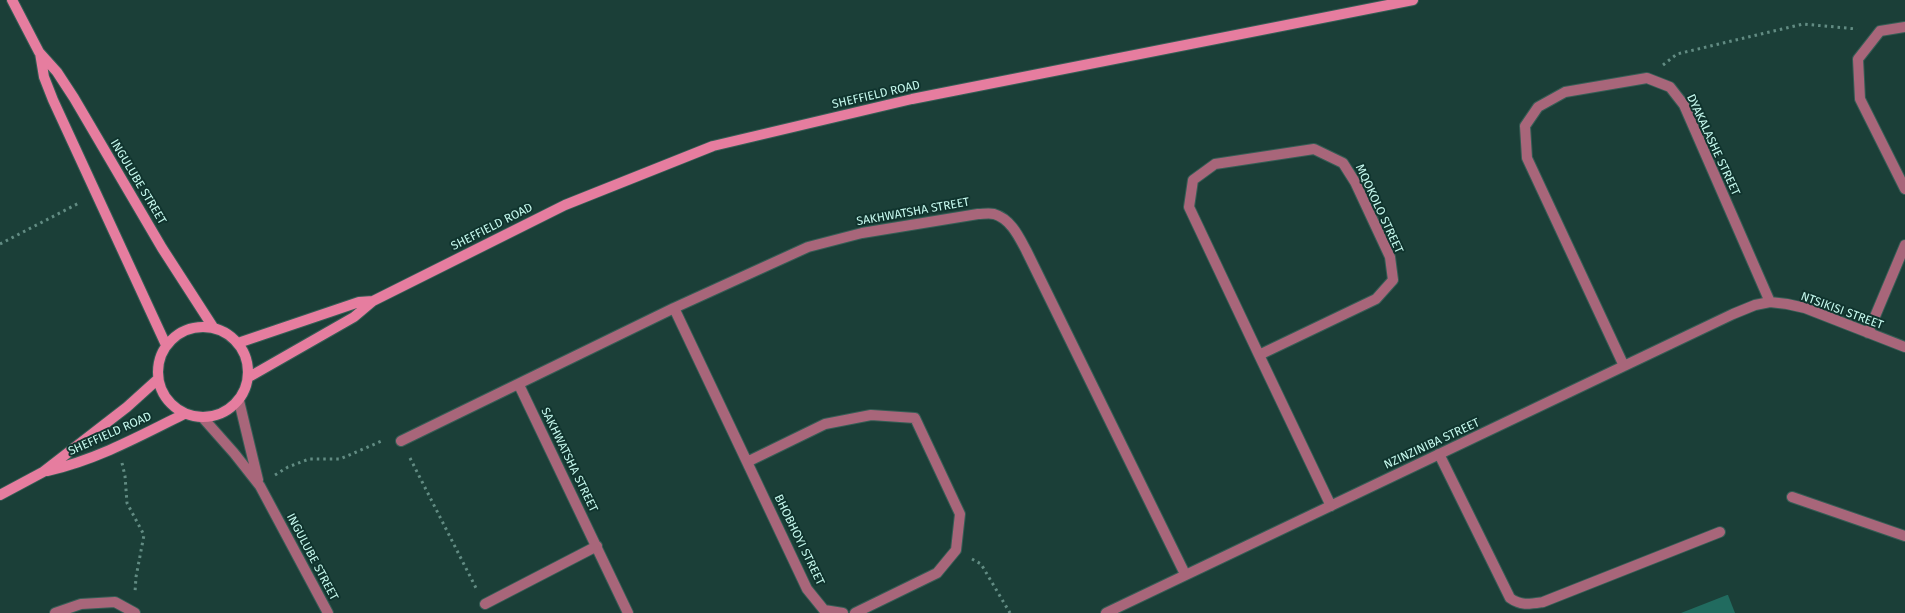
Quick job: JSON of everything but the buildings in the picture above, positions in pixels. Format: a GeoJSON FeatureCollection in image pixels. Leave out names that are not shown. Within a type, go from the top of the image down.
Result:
{"type":"FeatureCollection","features":[{"type":"Feature","properties":{"kind":"street","name":"INGULUBE STREET"},"geometry":{"type":"LineString","coordinates":[[12,0],[40,52],[57,72],[74,98],[162,248],[213,327]]}},
{"type":"Feature","properties":{"kind":"street","name":"SHEFFIELD ROAD"},"geometry":{"type":"LineString","coordinates":[[249,377],[354,316],[373,302],[565,205],[714,146],[912,99],[1413,0]]}},
{"type":"Feature","properties":{"kind":"street"},"geometry":{"type":"LineString","coordinates":[[1905,27],[1880,31],[1858,59],[1860,99],[1905,189]]}},
{"type":"Feature","properties":{"kind":"street","name":"INGULUBE STREET"},"geometry":{"type":"LineString","coordinates":[[40,52],[44,77],[53,100],[166,345]]}},
{"type":"Feature","properties":{"kind":"street"},"geometry":{"type":"LineString","coordinates":[[1624,366],[1527,158],[1525,126],[1538,107],[1565,92],[1648,78]]}},
{"type":"Feature","properties":{"kind":"street","name":"DYAKALASHE STREET"},"geometry":{"type":"LineString","coordinates":[[1648,78],[1670,87],[1684,105],[1770,302]]}},
{"type":"Feature","properties":{"kind":"street","name":"MQOKOLO STREET"},"geometry":{"type":"LineString","coordinates":[[1259,356],[1376,299],[1393,280],[1390,257],[1355,182],[1343,163],[1314,149],[1215,164],[1193,180],[1189,207],[1259,356],[1331,506]]}},
{"type":"Feature","properties":{"kind":"street","name":"SAKHWATSHA STREET"},"geometry":{"type":"LineString","coordinates":[[401,441],[674,308],[808,246],[829,240],[978,214],[994,214],[1006,221],[1017,232],[1185,574]]}},
{"type":"Feature","properties":{"kind":"street"},"geometry":{"type":"LineString","coordinates":[[1868,333],[1905,245]]}},
{"type":"Feature","properties":{"kind":"street","name":"SHEFFIELD ROAD"},"geometry":{"type":"LineString","coordinates":[[238,343],[359,302],[373,302]]}},
{"type":"Feature","properties":{"kind":"street","name":"NTSIKISI STREET"},"geometry":{"type":"LineString","coordinates":[[1770,302],[1805,308],[1905,348]]}},
{"type":"Feature","properties":{"kind":"street","name":"NZINZINIBA STREET"},"geometry":{"type":"LineString","coordinates":[[1106,613],[1733,314],[1755,305],[1770,302]]}},
{"type":"Feature","properties":{"kind":"street","name":"BHOBHOYI STREET"},"geometry":{"type":"LineString","coordinates":[[674,308],[807,589],[824,610],[843,613]]}},
{"type":"Feature","properties":{"kind":"street"},"geometry":{"type":"LineString","coordinates":[[195,327],[213,327],[227,333],[245,353],[249,377],[245,390],[239,401],[223,413],[202,418],[184,414],[167,400],[158,379],[159,361],[166,345],[179,334],[195,327]]}},
{"type":"Feature","properties":{"kind":"street","name":"SHEFFIELD ROAD"},"geometry":{"type":"LineString","coordinates":[[0,495],[43,472],[126,407],[158,379]]}},
{"type":"Feature","properties":{"kind":"street","name":"SAKHWATSHA STREET"},"geometry":{"type":"LineString","coordinates":[[519,385],[628,613]]}},
{"type":"Feature","properties":{"kind":"street","name":"INGULUBE STREET"},"geometry":{"type":"LineString","coordinates":[[239,401],[260,486]]}},
{"type":"Feature","properties":{"kind":"street","name":"SHEFFIELD ROAD"},"geometry":{"type":"LineString","coordinates":[[43,472],[69,466],[118,446],[184,414]]}},
{"type":"Feature","properties":{"kind":"street"},"geometry":{"type":"LineString","coordinates":[[747,462],[825,424],[871,415],[915,418],[960,514],[956,550],[937,573],[855,613]]}},
{"type":"Feature","properties":{"kind":"street","name":"INGULUBE STREET"},"geometry":{"type":"LineString","coordinates":[[202,418],[224,440],[260,486],[328,613]]}},
{"type":"Feature","properties":{"kind":"street"},"geometry":{"type":"LineString","coordinates":[[1440,454],[1510,598],[1518,604],[1543,602],[1720,532]]}},
{"type":"Feature","properties":{"kind":"street"},"geometry":{"type":"LineString","coordinates":[[1792,497],[1905,536]]}},
{"type":"Feature","properties":{"kind":"street"},"geometry":{"type":"LineString","coordinates":[[485,604],[597,546]]}},
{"type":"Feature","properties":{"kind":"street"},"geometry":{"type":"LineString","coordinates":[[55,613],[81,604],[115,602],[134,613]]}},
{"type":"Feature","properties":{"kind":"path"},"geometry":{"type":"LineString","coordinates":[[1648,78],[1677,54],[1803,24],[1880,31]]}},
{"type":"Feature","properties":{"kind":"path"},"geometry":{"type":"LineString","coordinates":[[0,244],[96,193]]}},
{"type":"Feature","properties":{"kind":"path"},"geometry":{"type":"LineString","coordinates":[[260,486],[288,467],[310,459],[340,459],[385,440],[401,441],[420,474],[468,574],[485,604]]}},
{"type":"Feature","properties":{"kind":"path"},"geometry":{"type":"LineString","coordinates":[[118,446],[125,476],[127,503],[144,535],[136,577],[134,613]]}},
{"type":"Feature","properties":{"kind":"path"},"geometry":{"type":"LineString","coordinates":[[956,550],[980,564],[1010,613]]}},
{"type":"Feature","properties":{"kind":"green space"},"geometry":{"type":"Polygon","coordinates":[[[1727,595],[1735,613],[1681,613],[1727,595]]]}}]}
